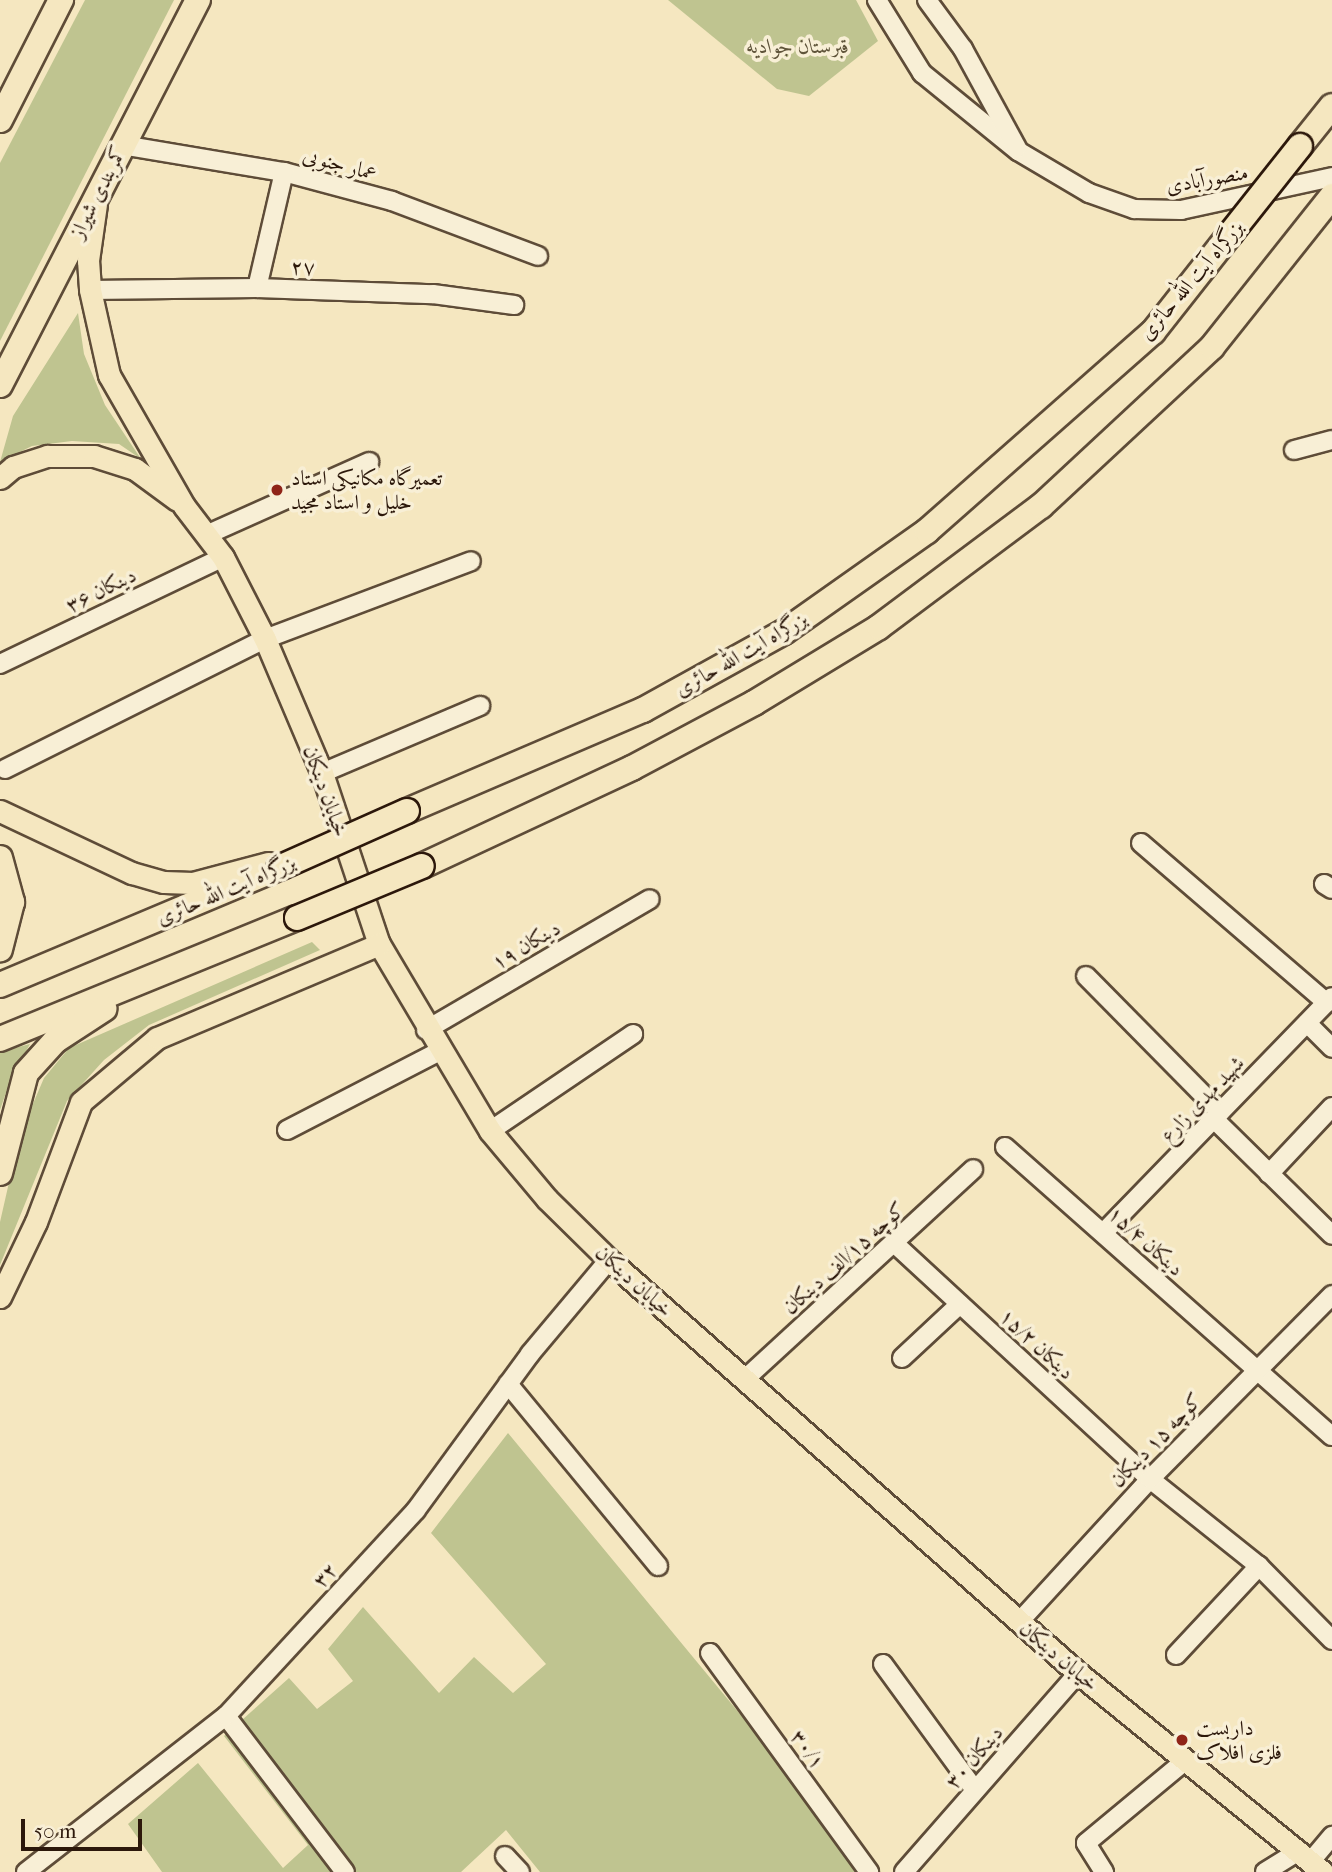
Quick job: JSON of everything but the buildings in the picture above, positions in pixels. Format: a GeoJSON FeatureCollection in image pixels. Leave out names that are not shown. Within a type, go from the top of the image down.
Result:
{"type":"FeatureCollection","features":[{"type":"Feature","properties":{"kind":"highway"},"geometry":{"type":"LineString","coordinates":[[0,120],[61,0]]}},
{"type":"Feature","properties":{"kind":"highway","name":"کمربندی شیراز"},"geometry":{"type":"LineString","coordinates":[[0,385],[198,0]]}},
{"type":"Feature","properties":{"kind":"highway","name":"بزرگراه آیت الله حائری"},"geometry":{"type":"LineString","coordinates":[[0,985],[331,846],[643,710],[784,632],[916,539],[1153,332],[1332,106]]}},
{"type":"Feature","properties":{"kind":"highway"},"geometry":{"type":"LineString","coordinates":[[0,1039],[422,866],[632,768],[754,703],[879,627],[1041,506],[1212,347],[1327,204]]}},
{"type":"Feature","properties":{"kind":"highway"},"geometry":{"type":"LineString","coordinates":[[0,858],[12,902],[0,949]]}},
{"type":"Feature","properties":{"kind":"highway"},"geometry":{"type":"LineString","coordinates":[[0,1173],[26,1073],[55,1041],[152,978]]}},
{"type":"Feature","properties":{"kind":"main road"},"geometry":{"type":"LineString","coordinates":[[98,192],[88,260],[90,290],[109,375],[184,506]]}},
{"type":"Feature","properties":{"kind":"main road"},"geometry":{"type":"LineString","coordinates":[[0,478],[13,467],[47,456],[94,456],[135,469],[184,506]]}},
{"type":"Feature","properties":{"kind":"main road","name":"خیابان دینکان"},"geometry":{"type":"LineString","coordinates":[[184,506],[223,557],[265,639],[322,773],[379,944],[426,1030],[490,1131],[547,1199],[609,1260],[1078,1673],[1311,1861]]}},
{"type":"Feature","properties":{"kind":"main road"},"geometry":{"type":"LineString","coordinates":[[0,811],[132,873],[164,882],[193,883],[331,846]]}},
{"type":"Feature","properties":{"kind":"main road"},"geometry":{"type":"LineString","coordinates":[[0,1297],[36,1222],[81,1102],[157,1038],[379,944]]}},
{"type":"Feature","properties":{"kind":"street","name":"منصورآبادی"},"geometry":{"type":"LineString","coordinates":[[877,0],[922,73],[1018,151],[1089,192],[1134,209],[1181,210],[1332,177]]}},
{"type":"Feature","properties":{"kind":"street"},"geometry":{"type":"LineString","coordinates":[[927,0],[963,49],[1018,151]]}},
{"type":"Feature","properties":{"kind":"street","name":"عمار جنوبی"},"geometry":{"type":"LineString","coordinates":[[122,145],[284,172],[392,201],[538,256]]}},
{"type":"Feature","properties":{"kind":"street"},"geometry":{"type":"LineString","coordinates":[[257,288],[284,172]]}},
{"type":"Feature","properties":{"kind":"street","name":"۲۷"},"geometry":{"type":"LineString","coordinates":[[90,290],[257,288],[433,294],[514,304]]}},
{"type":"Feature","properties":{"kind":"street"},"geometry":{"type":"LineString","coordinates":[[1294,450],[1332,440]]}},
{"type":"Feature","properties":{"kind":"street"},"geometry":{"type":"LineString","coordinates":[[206,535],[369,462]]}},
{"type":"Feature","properties":{"kind":"street","name":"۳۶ دینکان"},"geometry":{"type":"LineString","coordinates":[[0,664],[223,557]]}},
{"type":"Feature","properties":{"kind":"street"},"geometry":{"type":"LineString","coordinates":[[5,769],[265,639],[471,561]]}},
{"type":"Feature","properties":{"kind":"street"},"geometry":{"type":"LineString","coordinates":[[322,773],[480,706]]}},
{"type":"Feature","properties":{"kind":"street"},"geometry":{"type":"LineString","coordinates":[[1141,843],[1329,1000]]}},
{"type":"Feature","properties":{"kind":"street","name":"۱۹ دینکان"},"geometry":{"type":"LineString","coordinates":[[426,1030],[650,899]]}},
{"type":"Feature","properties":{"kind":"street"},"geometry":{"type":"LineString","coordinates":[[1086,976],[1269,1174],[1332,1235]]}},
{"type":"Feature","properties":{"kind":"street","name":"شهید مهدی زارع"},"geometry":{"type":"LineString","coordinates":[[1104,1232],[1329,1000]]}},
{"type":"Feature","properties":{"kind":"street"},"geometry":{"type":"LineString","coordinates":[[1307,1023],[1332,1048]]}},
{"type":"Feature","properties":{"kind":"street"},"geometry":{"type":"LineString","coordinates":[[490,1131],[632,1034]]}},
{"type":"Feature","properties":{"kind":"street"},"geometry":{"type":"LineString","coordinates":[[288,1130],[440,1051]]}},
{"type":"Feature","properties":{"kind":"street"},"geometry":{"type":"LineString","coordinates":[[1269,1174],[1332,1107]]}},
{"type":"Feature","properties":{"kind":"street","name":"۱۵/۴ دینکان"},"geometry":{"type":"LineString","coordinates":[[1005,1147],[1104,1232],[1254,1371],[1332,1436]]}},
{"type":"Feature","properties":{"kind":"street","name":"کوچه ۱۵/الف دینکان"},"geometry":{"type":"LineString","coordinates":[[744,1379],[973,1169]]}},
{"type":"Feature","properties":{"kind":"street","name":"۱۵/۲ دینکان"},"geometry":{"type":"LineString","coordinates":[[894,1243],[1150,1479],[1259,1566],[1332,1640]]}},
{"type":"Feature","properties":{"kind":"street","name":"۳۲"},"geometry":{"type":"LineString","coordinates":[[26,1872],[226,1716],[416,1510],[508,1384],[609,1260]]}},
{"type":"Feature","properties":{"kind":"street","name":"کوچه ۱۵ دینکان"},"geometry":{"type":"LineString","coordinates":[[1019,1622],[1150,1479],[1332,1295]]}},
{"type":"Feature","properties":{"kind":"street"},"geometry":{"type":"LineString","coordinates":[[902,1358],[960,1304]]}},
{"type":"Feature","properties":{"kind":"street"},"geometry":{"type":"LineString","coordinates":[[508,1384],[658,1566]]}},
{"type":"Feature","properties":{"kind":"street"},"geometry":{"type":"LineString","coordinates":[[1176,1655],[1259,1566]]}},
{"type":"Feature","properties":{"kind":"street","name":"۳۰/۱"},"geometry":{"type":"LineString","coordinates":[[710,1653],[869,1872]]}},
{"type":"Feature","properties":{"kind":"street"},"geometry":{"type":"LineString","coordinates":[[883,1664],[975,1790]]}},
{"type":"Feature","properties":{"kind":"street","name":"۳۰ دینکان"},"geometry":{"type":"LineString","coordinates":[[904,1872],[1078,1673]]}},
{"type":"Feature","properties":{"kind":"street"},"geometry":{"type":"LineString","coordinates":[[226,1716],[345,1872]]}},
{"type":"Feature","properties":{"kind":"street"},"geometry":{"type":"LineString","coordinates":[[1104,1872],[1086,1843],[1186,1760]]}},
{"type":"Feature","properties":{"kind":"street"},"geometry":{"type":"LineString","coordinates":[[1265,1872],[1311,1861],[1332,1836]]}},
{"type":"Feature","properties":{"kind":"street"},"geometry":{"type":"LineString","coordinates":[[505,1856],[520,1872]]}},
{"type":"Feature","properties":{"kind":"green space"},"geometry":{"type":"Polygon","coordinates":[[[85,0],[174,0],[0,341],[0,163],[85,0]]]}},
{"type":"Feature","properties":{"kind":"green space","name":"قبرستان جوادیه"},"geometry":{"type":"Polygon","coordinates":[[[668,0],[856,0],[878,41],[809,96],[777,89],[668,0]]]}},
{"type":"Feature","properties":{"kind":"green space"},"geometry":{"type":"Polygon","coordinates":[[[78,313],[84,354],[105,405],[141,459],[119,444],[72,441],[32,446],[0,462],[13,416],[78,313]]]}},
{"type":"Feature","properties":{"kind":"green space"},"geometry":{"type":"Polygon","coordinates":[[[312,942],[320,950],[149,1025],[104,1060],[67,1101],[0,1265],[0,1222],[20,1134],[44,1078],[69,1048],[312,942]]]}},
{"type":"Feature","properties":{"kind":"green space"},"geometry":{"type":"Polygon","coordinates":[[[30,1044],[10,1081],[0,1110],[0,1052],[30,1044]]]}},
{"type":"Feature","properties":{"kind":"green space"},"geometry":{"type":"Polygon","coordinates":[[[508,1433],[754,1731],[865,1872],[540,1872],[506,1830],[461,1872],[162,1872],[128,1824],[198,1763],[283,1868],[308,1845],[224,1736],[289,1678],[317,1709],[353,1681],[328,1649],[363,1607],[439,1693],[474,1657],[513,1693],[546,1664],[431,1533],[508,1433]]]}},
{"type":"Feature","properties":{"kind":"place","name":"تعمیرگاه مکانیکی استاد خلیل و استاد مجید"},"geometry":{"type":"Point","coordinates":[277,490]}},
{"type":"Feature","properties":{"kind":"place","name":"داربست فلزی افلاک"},"geometry":{"type":"Point","coordinates":[1182,1740]}}]}
